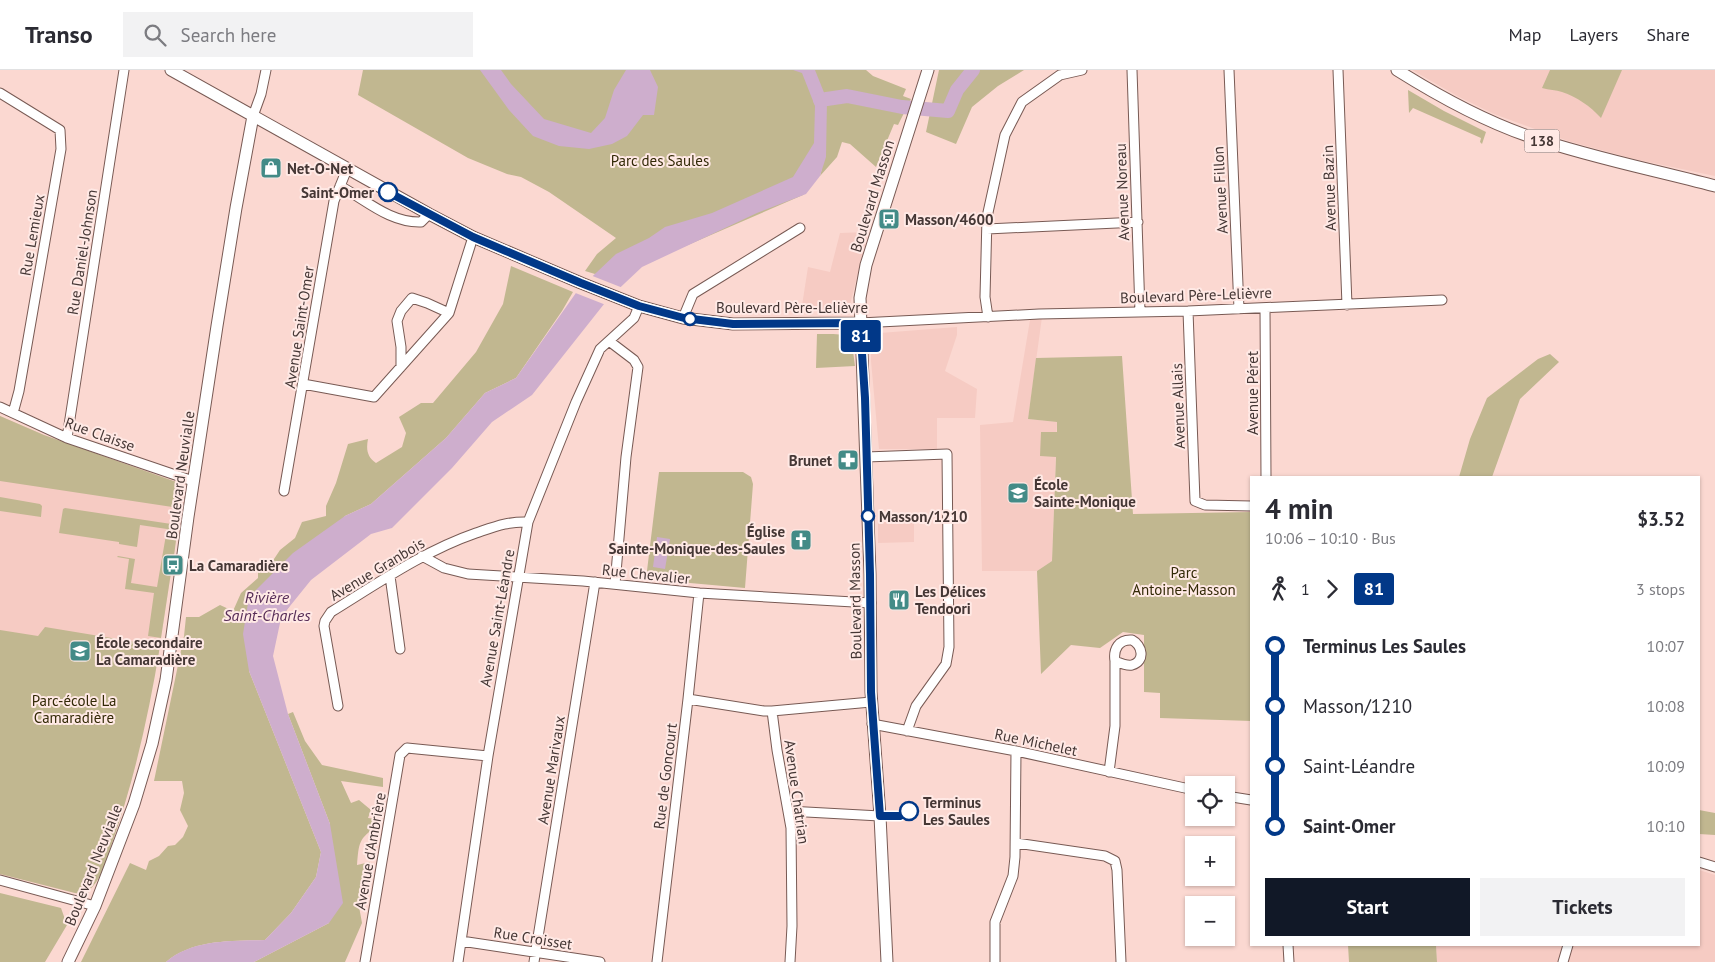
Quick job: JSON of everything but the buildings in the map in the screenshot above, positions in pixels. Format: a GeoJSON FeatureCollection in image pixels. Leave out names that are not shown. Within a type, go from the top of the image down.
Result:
{"type":"FeatureCollection","features":[{"type":"Feature","properties":{"kind":"main road","name":"Boulevard Père-Lelièvre"},"geometry":{"type":"LineString","coordinates":[[171,70],[473,237],[639,306],[684,318],[733,324],[860,323]]}},
{"type":"Feature","properties":{"kind":"main road","name":"Boulevard Masson"},"geometry":{"type":"LineString","coordinates":[[887,962],[880,816],[872,724],[871,603],[860,298],[866,265],[928,70]]}},
{"type":"Feature","properties":{"kind":"main road","name":"138"},"geometry":{"type":"LineString","coordinates":[[1397,70],[1462,108],[1533,138],[1611,160],[1715,185]]}},
{"type":"Feature","properties":{"kind":"main road","name":"Boulevard Neuvialle"},"geometry":{"type":"LineString","coordinates":[[68,962],[95,906],[134,804],[152,744],[166,680],[236,208],[253,116]]}},
{"type":"Feature","properties":{"kind":"street","name":"Rue Daniel-Johnson"},"geometry":{"type":"LineString","coordinates":[[67,438],[124,70]]}},
{"type":"Feature","properties":{"kind":"street","name":"Boulevard Neuvialle"},"geometry":{"type":"LineString","coordinates":[[253,116],[261,94],[266,70]]}},
{"type":"Feature","properties":{"kind":"street"},"geometry":{"type":"LineString","coordinates":[[988,317],[985,297],[987,217],[1006,135],[1022,102],[1060,75],[1082,70]]}},
{"type":"Feature","properties":{"kind":"street","name":"Avenue Noreau"},"geometry":{"type":"LineString","coordinates":[[1132,70],[1140,312]]}},
{"type":"Feature","properties":{"kind":"street","name":"Avenue Fillon"},"geometry":{"type":"LineString","coordinates":[[1229,70],[1239,309]]}},
{"type":"Feature","properties":{"kind":"street","name":"Avenue Bazin"},"geometry":{"type":"LineString","coordinates":[[1338,70],[1347,305]]}},
{"type":"Feature","properties":{"kind":"street","name":"Rue Lemieux"},"geometry":{"type":"LineString","coordinates":[[0,93],[60,130],[60,149],[19,391],[13,413]]}},
{"type":"Feature","properties":{"kind":"street","name":"Avenue Saint-Omer"},"geometry":{"type":"LineString","coordinates":[[284,491],[334,200],[347,169]]}},
{"type":"Feature","properties":{"kind":"street"},"geometry":{"type":"LineString","coordinates":[[340,186],[374,208],[400,220],[411,223],[421,222],[429,214]]}},
{"type":"Feature","properties":{"kind":"street"},"geometry":{"type":"LineString","coordinates":[[987,230],[1138,222]]}},
{"type":"Feature","properties":{"kind":"street"},"geometry":{"type":"LineString","coordinates":[[684,318],[693,294],[800,228]]}},
{"type":"Feature","properties":{"kind":"street"},"geometry":{"type":"LineString","coordinates":[[303,384],[374,397],[449,313],[473,237]]}},
{"type":"Feature","properties":{"kind":"street"},"geometry":{"type":"LineString","coordinates":[[401,367],[401,347],[397,321],[401,311],[412,298],[449,313]]}},
{"type":"Feature","properties":{"kind":"street","name":"Boulevard Père-Lelièvre"},"geometry":{"type":"LineString","coordinates":[[860,323],[1039,314],[1188,311],[1442,300]]}},
{"type":"Feature","properties":{"kind":"street","name":"Avenue Saint-Léandre"},"geometry":{"type":"LineString","coordinates":[[458,962],[488,756],[528,522],[576,402],[600,349],[634,318],[639,306]]}},
{"type":"Feature","properties":{"kind":"street","name":"Avenue Péret"},"geometry":{"type":"LineString","coordinates":[[1265,308],[1266,476]]}},
{"type":"Feature","properties":{"kind":"street","name":"Avenue Allais"},"geometry":{"type":"LineString","coordinates":[[1188,311],[1195,501],[1205,505],[1250,506]]}},
{"type":"Feature","properties":{"kind":"street"},"geometry":{"type":"LineString","coordinates":[[609,341],[634,360],[638,366],[626,457],[615,584]]}},
{"type":"Feature","properties":{"kind":"street","name":"Rue Claisse"},"geometry":{"type":"LineString","coordinates":[[0,407],[67,438],[194,481]]}},
{"type":"Feature","properties":{"kind":"street"},"geometry":{"type":"LineString","coordinates":[[866,457],[947,454],[949,647],[946,664],[916,706],[907,731]]}},
{"type":"Feature","properties":{"kind":"street","name":"Avenue Granbois"},"geometry":{"type":"LineString","coordinates":[[338,706],[325,621],[331,612],[422,556],[496,526],[514,521],[528,522]]}},
{"type":"Feature","properties":{"kind":"street","name":"Rue Chevalier"},"geometry":{"type":"LineString","coordinates":[[422,556],[444,568],[468,574],[595,582],[699,593],[871,603]]}},
{"type":"Feature","properties":{"kind":"street"},"geometry":{"type":"LineString","coordinates":[[390,576],[400,649]]}},
{"type":"Feature","properties":{"kind":"street","name":"Avenue Marivaux"},"geometry":{"type":"LineString","coordinates":[[535,958],[595,582]]}},
{"type":"Feature","properties":{"kind":"street","name":"Rue de Goncourt"},"geometry":{"type":"LineString","coordinates":[[657,962],[699,593]]}},
{"type":"Feature","properties":{"kind":"street"},"geometry":{"type":"LineString","coordinates":[[1109,772],[1115,726],[1115,661]]}},
{"type":"Feature","properties":{"kind":"street"},"geometry":{"type":"LineString","coordinates":[[688,700],[764,711],[872,702]]}},
{"type":"Feature","properties":{"kind":"street","name":"Avenue Chatrian"},"geometry":{"type":"LineString","coordinates":[[772,711],[791,828],[792,926],[790,962]]}},
{"type":"Feature","properties":{"kind":"street","name":"Rue Michelet"},"geometry":{"type":"LineString","coordinates":[[872,724],[1016,751],[1185,788]]}},
{"type":"Feature","properties":{"kind":"street","name":"Avenue d'Ambrière"},"geometry":{"type":"LineString","coordinates":[[365,962],[400,755],[406,748],[488,756]]}},
{"type":"Feature","properties":{"kind":"street"},"geometry":{"type":"LineString","coordinates":[[995,962],[995,922],[1013,876],[1016,843],[1016,751]]}},
{"type":"Feature","properties":{"kind":"street"},"geometry":{"type":"LineString","coordinates":[[1235,797],[1250,800]]}},
{"type":"Feature","properties":{"kind":"street"},"geometry":{"type":"LineString","coordinates":[[788,812],[880,816]]}},
{"type":"Feature","properties":{"kind":"street"},"geometry":{"type":"LineString","coordinates":[[1016,843],[1105,856],[1114,861],[1118,870],[1121,962]]}},
{"type":"Feature","properties":{"kind":"street"},"geometry":{"type":"LineString","coordinates":[[1700,862],[1715,867]]}},
{"type":"Feature","properties":{"kind":"street"},"geometry":{"type":"LineString","coordinates":[[0,880],[95,906]]}},
{"type":"Feature","properties":{"kind":"street","name":"Rue Croisset"},"geometry":{"type":"LineString","coordinates":[[461,941],[535,958],[600,962]]}},
{"type":"Feature","properties":{"kind":"street"},"geometry":{"type":"LineString","coordinates":[[1288,946],[1289,962]]}},
{"type":"Feature","properties":{"kind":"street"},"geometry":{"type":"LineString","coordinates":[[1563,962],[1568,946]]}},
{"type":"Feature","properties":{"kind":"shaded area"},"geometry":{"type":"Polygon","coordinates":[[[1412,70],[1715,70],[1715,176],[1634,159],[1568,141],[1494,114],[1459,97],[1412,70]]]}},
{"type":"Feature","properties":{"kind":"shaded area"},"geometry":{"type":"Polygon","coordinates":[[[868,232],[850,305],[847,309],[801,312],[808,267],[830,272],[840,233],[868,232]]]}},
{"type":"Feature","properties":{"kind":"shaded area","name":"École Sainte-Monique"},"geometry":{"type":"Polygon","coordinates":[[[1042,317],[1028,419],[1057,422],[1052,561],[1037,571],[982,571],[980,425],[1013,422],[1030,320],[1042,317]]]}},
{"type":"Feature","properties":{"kind":"shaded area"},"geometry":{"type":"Polygon","coordinates":[[[957,327],[957,335],[945,371],[977,389],[975,418],[937,418],[937,449],[879,449],[871,361],[871,338],[874,334],[880,333],[957,327]]]}},
{"type":"Feature","properties":{"kind":"shaded area","name":"École secondaire La Camaradière"},"geometry":{"type":"Polygon","coordinates":[[[0,416],[44,435],[182,484],[184,488],[158,657],[135,767],[108,855],[95,882],[89,892],[85,894],[0,874],[0,416]]]}},
{"type":"Feature","properties":{"kind":"shaded area"},"geometry":{"type":"Polygon","coordinates":[[[878,513],[914,518],[914,542],[878,543],[878,513]]]}},
{"type":"Feature","properties":{"kind":"shaded area"},"geometry":{"type":"Polygon","coordinates":[[[1700,870],[1715,875],[1715,962],[1437,962],[1436,946],[1700,946],[1700,870]]]}},
{"type":"Feature","properties":{"kind":"green space","name":"Parc des Saules"},"geometry":{"type":"Polygon","coordinates":[[[363,70],[866,70],[873,76],[906,89],[903,96],[911,99],[898,125],[894,124],[876,167],[850,144],[842,142],[837,157],[820,176],[822,168],[803,195],[651,261],[595,274],[585,271],[597,254],[616,238],[549,192],[521,177],[507,174],[468,158],[358,95],[363,70]]]}},
{"type":"Feature","properties":{"kind":"green space"},"geometry":{"type":"Polygon","coordinates":[[[939,70],[1024,70],[998,86],[972,107],[956,144],[926,132],[939,70]]]}},
{"type":"Feature","properties":{"kind":"green space"},"geometry":{"type":"Polygon","coordinates":[[[1550,70],[1622,70],[1601,118],[1573,96],[1560,91],[1542,88],[1550,70]]]}},
{"type":"Feature","properties":{"kind":"green space"},"geometry":{"type":"Polygon","coordinates":[[[1408,90],[1486,132],[1482,144],[1480,142],[1481,138],[1413,108],[1409,113],[1408,90]]]}},
{"type":"Feature","properties":{"kind":"green space"},"geometry":{"type":"Polygon","coordinates":[[[511,266],[573,292],[562,311],[516,378],[485,393],[446,438],[371,504],[345,516],[249,671],[321,852],[316,877],[291,913],[265,940],[226,941],[200,945],[177,954],[166,962],[81,962],[130,863],[146,870],[149,861],[159,856],[168,846],[175,845],[183,837],[188,826],[180,810],[184,793],[182,781],[154,781],[184,636],[186,617],[199,617],[220,605],[233,611],[241,593],[258,578],[258,569],[268,568],[280,550],[295,538],[302,522],[326,516],[326,506],[336,483],[348,444],[368,439],[368,452],[376,463],[402,447],[406,433],[399,417],[421,403],[433,403],[476,352],[503,304],[511,266]]]}},
{"type":"Feature","properties":{"kind":"green space"},"geometry":{"type":"Polygon","coordinates":[[[817,334],[836,334],[847,337],[852,346],[855,366],[816,368],[817,334]]]}},
{"type":"Feature","properties":{"kind":"green space"},"geometry":{"type":"Polygon","coordinates":[[[1550,354],[1559,362],[1520,399],[1492,476],[1459,476],[1470,439],[1487,398],[1538,359],[1550,354]]]}},
{"type":"Feature","properties":{"kind":"green space","name":"Parc Antoine-Masson"},"geometry":{"type":"Polygon","coordinates":[[[1122,356],[1133,514],[1250,512],[1250,721],[1160,718],[1160,693],[1144,692],[1144,635],[1123,632],[1100,648],[1071,645],[1041,674],[1037,571],[1052,561],[1056,457],[1040,456],[1041,432],[1057,432],[1057,422],[1028,419],[1036,358],[1122,356]]]}},
{"type":"Feature","properties":{"kind":"green space"},"geometry":{"type":"Polygon","coordinates":[[[0,416],[44,435],[182,484],[184,488],[181,507],[0,481],[0,416]]]}},
{"type":"Feature","properties":{"kind":"green space"},"geometry":{"type":"Polygon","coordinates":[[[659,472],[743,472],[751,477],[753,484],[745,588],[646,579],[659,472]]]}},
{"type":"Feature","properties":{"kind":"green space"},"geometry":{"type":"Polygon","coordinates":[[[0,497],[40,504],[42,506],[41,517],[0,511],[0,497]]]}},
{"type":"Feature","properties":{"kind":"green space"},"geometry":{"type":"Polygon","coordinates":[[[63,509],[178,525],[174,556],[171,556],[170,565],[172,566],[161,638],[148,636],[154,593],[125,589],[129,559],[117,557],[135,559],[131,583],[157,587],[167,529],[140,525],[137,547],[119,544],[119,542],[59,533],[63,509]]]}},
{"type":"Feature","properties":{"kind":"green space","name":"Parc-école La Camaradière"},"geometry":{"type":"Polygon","coordinates":[[[45,627],[160,646],[146,722],[127,797],[103,870],[89,892],[85,894],[0,874],[0,630],[38,636],[45,627]]]}},
{"type":"Feature","properties":{"kind":"green space"},"geometry":{"type":"Polygon","coordinates":[[[293,712],[305,741],[322,765],[383,778],[383,787],[341,781],[351,803],[359,800],[371,810],[368,818],[378,819],[378,826],[363,838],[359,847],[357,865],[370,862],[363,898],[358,901],[362,923],[345,962],[254,962],[329,923],[330,824],[288,714],[293,712]]]}},
{"type":"Feature","properties":{"kind":"green space"},"geometry":{"type":"Polygon","coordinates":[[[1700,810],[1715,813],[1715,835],[1700,834],[1700,810]]]}},
{"type":"Feature","properties":{"kind":"green space"},"geometry":{"type":"Polygon","coordinates":[[[0,893],[61,908],[67,925],[45,962],[0,962],[0,893]]]}},
{"type":"Feature","properties":{"kind":"green space"},"geometry":{"type":"Polygon","coordinates":[[[1348,946],[1436,946],[1437,962],[1349,962],[1348,946]]]}},
{"type":"Feature","properties":{"kind":"water"},"geometry":{"type":"Polygon","coordinates":[[[480,70],[501,70],[511,84],[544,119],[591,133],[605,118],[614,90],[626,70],[650,70],[658,87],[654,115],[643,115],[627,136],[612,144],[589,149],[559,146],[533,136],[509,110],[480,70]]]}},
{"type":"Feature","properties":{"kind":"water","name":"Rivière Saint-Charles"},"geometry":{"type":"Polygon","coordinates":[[[793,70],[815,70],[827,100],[826,157],[820,176],[806,194],[757,213],[642,267],[608,299],[532,395],[492,422],[452,468],[392,528],[371,534],[311,580],[286,611],[280,623],[273,656],[288,714],[330,824],[343,903],[329,923],[254,962],[166,962],[176,954],[200,945],[226,941],[265,940],[291,913],[316,877],[321,852],[249,671],[243,634],[249,597],[293,553],[345,516],[371,504],[446,438],[485,393],[516,378],[578,290],[616,254],[649,238],[665,227],[712,213],[793,177],[814,143],[815,106],[802,73],[793,70]]]}},
{"type":"Feature","properties":{"kind":"water"},"geometry":{"type":"Polygon","coordinates":[[[657,537],[670,539],[665,569],[653,567],[657,537]]]}},
{"type":"Feature","properties":{"kind":"pier"},"geometry":{"type":"Polygon","coordinates":[[[590,275],[623,288],[606,305],[573,292],[590,275]]]}},
{"type":"Feature","properties":{"kind":"waterway"},"geometry":{"type":"LineString","coordinates":[[820,100],[847,96],[902,107],[948,111],[957,90],[973,70]]}},
{"type":"Feature","properties":{"kind":"bus line","name":"81"},"geometry":{"type":"LineString","coordinates":[[388,192],[473,237],[639,306],[684,318],[733,324],[860,323],[865,398],[871,603],[872,724],[880,816],[900,816],[909,811]]}},
{"type":"Feature","properties":{"kind":"place","name":"Net-O-Net"},"geometry":{"type":"Point","coordinates":[271,168]}},
{"type":"Feature","properties":{"kind":"place","name":"Saint-Omer"},"geometry":{"type":"Point","coordinates":[388,192]}},
{"type":"Feature","properties":{"kind":"place","name":"Masson/4600"},"geometry":{"type":"Point","coordinates":[889,219]}},
{"type":"Feature","properties":{"kind":"place","name":"Brunet"},"geometry":{"type":"Point","coordinates":[848,460]}},
{"type":"Feature","properties":{"kind":"place","name":"École Sainte-Monique"},"geometry":{"type":"Point","coordinates":[1018,493]}},
{"type":"Feature","properties":{"kind":"place","name":"Masson/1210"},"geometry":{"type":"Point","coordinates":[868,516]}},
{"type":"Feature","properties":{"kind":"place","name":"Église Sainte-Monique-des-Saules"},"geometry":{"type":"Point","coordinates":[801,540]}},
{"type":"Feature","properties":{"kind":"place","name":"La Camaradière"},"geometry":{"type":"Point","coordinates":[173,565]}},
{"type":"Feature","properties":{"kind":"place","name":"Les Délices Tendoori"},"geometry":{"type":"Point","coordinates":[899,600]}},
{"type":"Feature","properties":{"kind":"place","name":"École secondaire La Camaradière"},"geometry":{"type":"Point","coordinates":[80,651]}},
{"type":"Feature","properties":{"kind":"place","name":"Terminus Les Saules"},"geometry":{"type":"Point","coordinates":[909,811]}}]}
